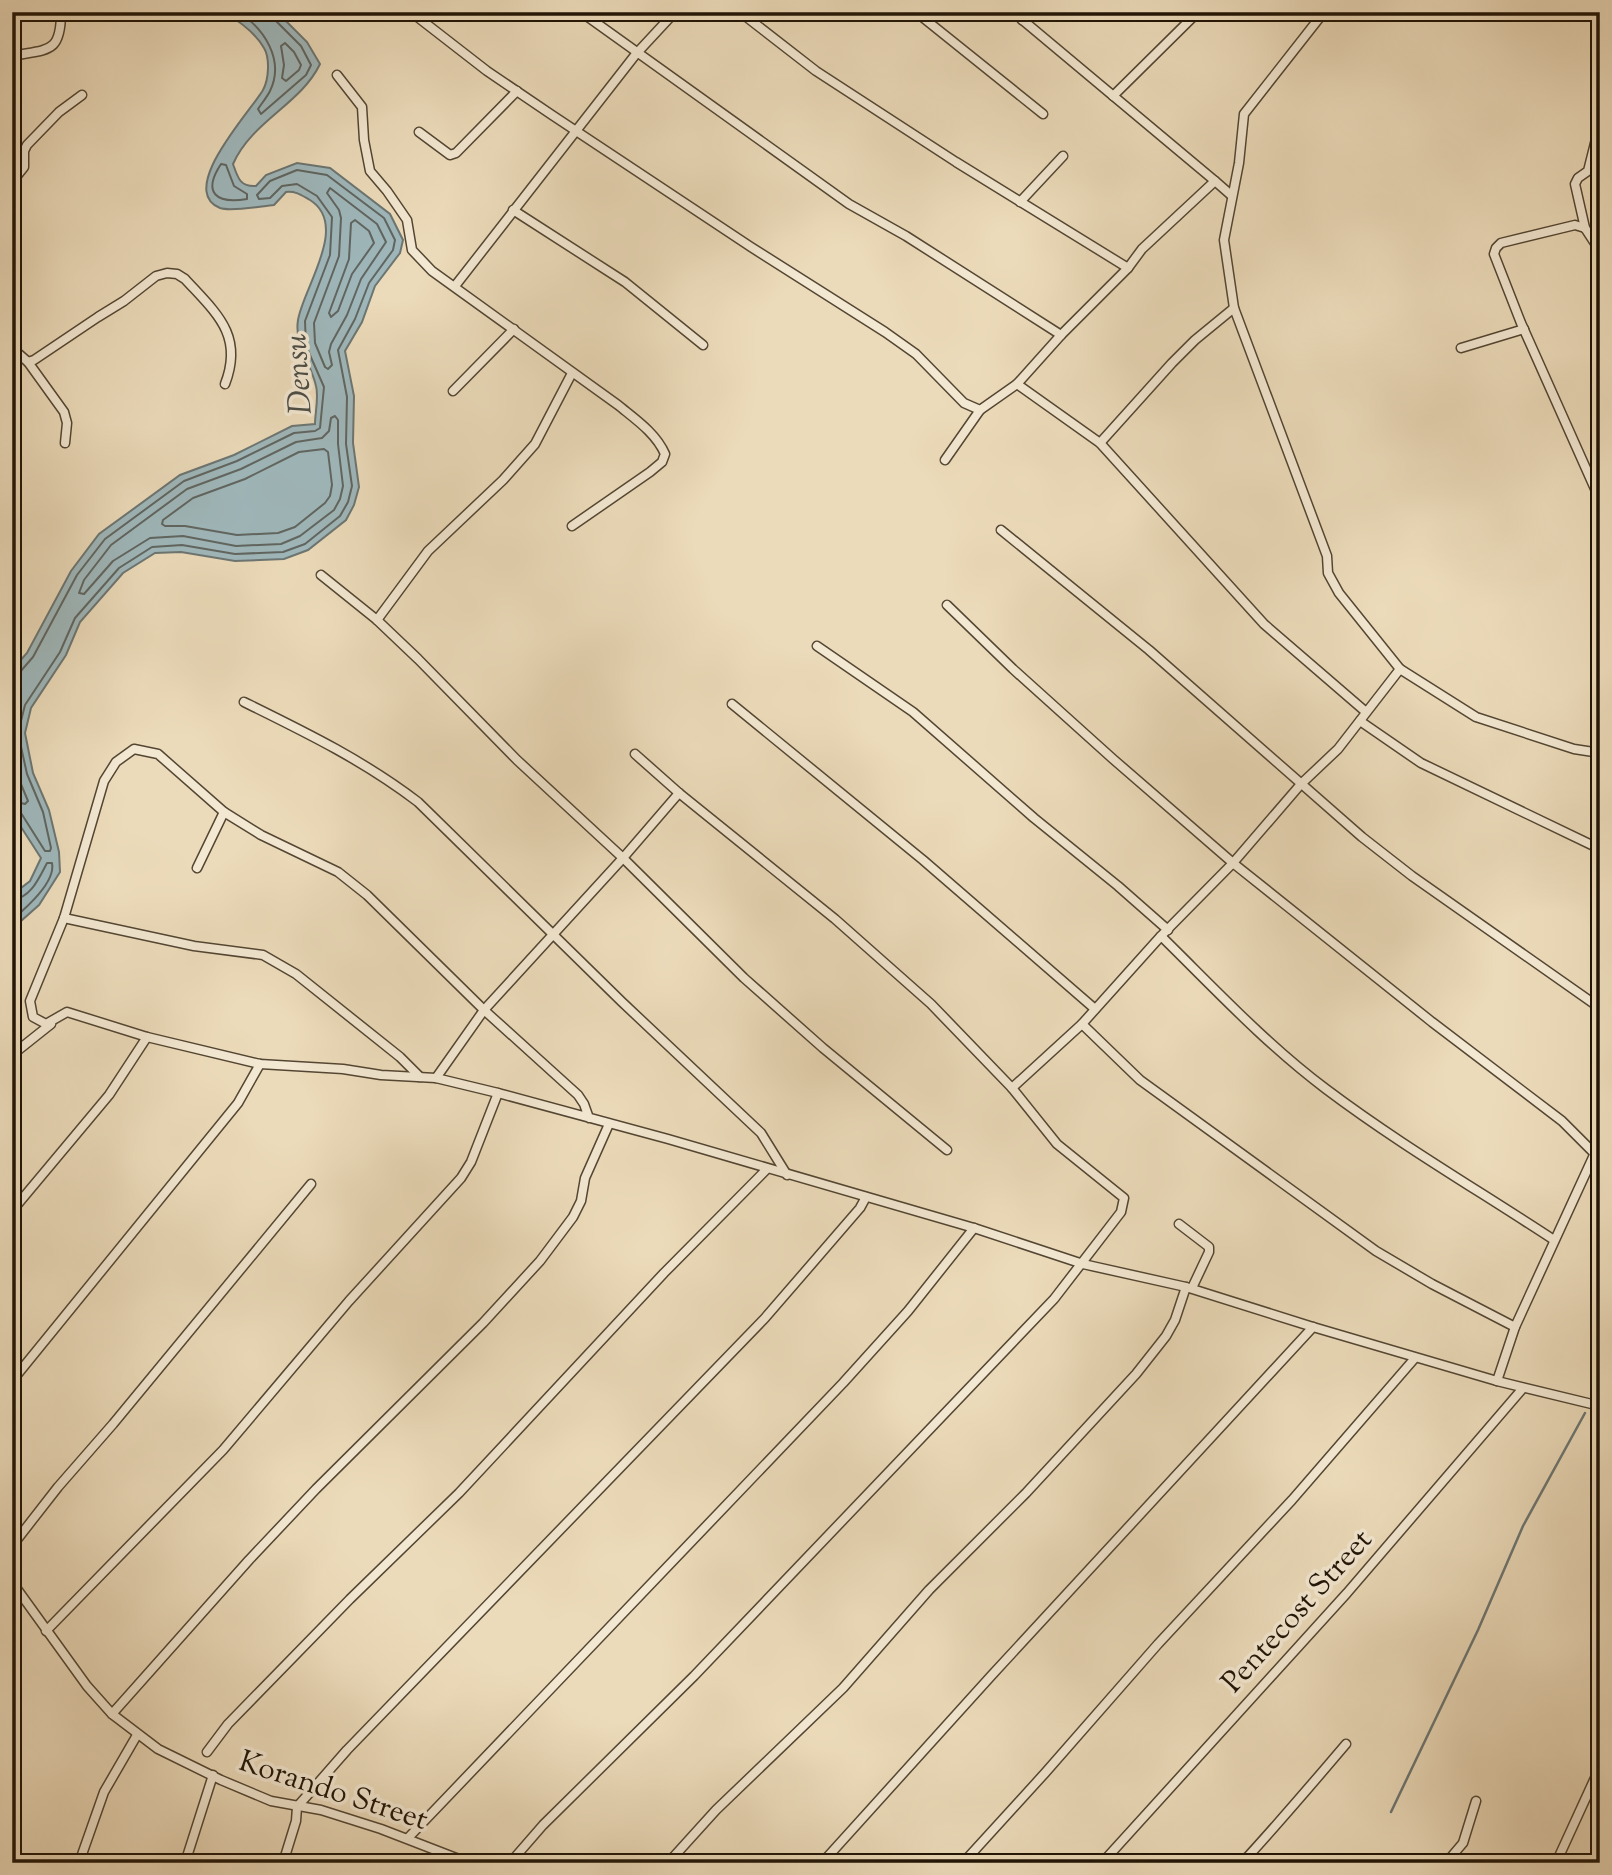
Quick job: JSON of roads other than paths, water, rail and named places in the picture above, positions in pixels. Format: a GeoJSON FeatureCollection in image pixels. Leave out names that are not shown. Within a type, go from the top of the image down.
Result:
{"type":"FeatureCollection","features":[{"type":"Feature","properties":{"kind":"street"},"geometry":{"type":"LineString","coordinates":[[12,56],[52,47],[60,34],[61,12]]}},
{"type":"Feature","properties":{"kind":"street"},"geometry":{"type":"LineString","coordinates":[[411,12],[487,71],[751,247],[885,332],[916,354],[964,403],[980,410]]}},
{"type":"Feature","properties":{"kind":"street"},"geometry":{"type":"LineString","coordinates":[[581,12],[636,54],[849,204],[906,236],[1061,335]]}},
{"type":"Feature","properties":{"kind":"street"},"geometry":{"type":"LineString","coordinates":[[455,286],[636,54],[675,12]]}},
{"type":"Feature","properties":{"kind":"street"},"geometry":{"type":"LineString","coordinates":[[740,12],[816,71],[1128,268]]}},
{"type":"Feature","properties":{"kind":"street"},"geometry":{"type":"LineString","coordinates":[[916,12],[1043,114]]}},
{"type":"Feature","properties":{"kind":"street"},"geometry":{"type":"LineString","coordinates":[[1013,12],[1231,195]]}},
{"type":"Feature","properties":{"kind":"street"},"geometry":{"type":"LineString","coordinates":[[1022,20],[1030,12]]}},
{"type":"Feature","properties":{"kind":"street"},"geometry":{"type":"LineString","coordinates":[[1113,96],[1198,12]]}},
{"type":"Feature","properties":{"kind":"street"},"geometry":{"type":"LineString","coordinates":[[1324,12],[1244,114],[1239,163],[1224,240],[1234,308],[1327,556],[1328,573],[1339,593],[1400,669],[1476,717],[1574,749],[1600,753]]}},
{"type":"Feature","properties":{"kind":"street"},"geometry":{"type":"LineString","coordinates":[[337,75],[362,107],[370,172],[407,220],[412,250],[432,271],[641,424],[656,439],[665,454],[662,462],[650,472],[572,526]]}},
{"type":"Feature","properties":{"kind":"street"},"geometry":{"type":"LineString","coordinates":[[419,132],[450,155],[456,153],[517,91]]}},
{"type":"Feature","properties":{"kind":"street"},"geometry":{"type":"LineString","coordinates":[[12,182],[24,167],[24,150],[27,145],[58,112],[82,95]]}},
{"type":"Feature","properties":{"kind":"street"},"geometry":{"type":"LineString","coordinates":[[1600,123],[1588,172],[1578,178],[1575,184],[1586,228],[1600,251]]}},
{"type":"Feature","properties":{"kind":"street"},"geometry":{"type":"LineString","coordinates":[[1020,202],[1063,156]]}},
{"type":"Feature","properties":{"kind":"street"},"geometry":{"type":"LineString","coordinates":[[945,460],[980,410],[1017,384],[1128,268],[1142,249],[1215,181]]}},
{"type":"Feature","properties":{"kind":"street"},"geometry":{"type":"LineString","coordinates":[[513,210],[625,282],[703,345]]}},
{"type":"Feature","properties":{"kind":"street"},"geometry":{"type":"LineString","coordinates":[[1586,228],[1575,225],[1501,243],[1494,254],[1524,329],[1600,500]]}},
{"type":"Feature","properties":{"kind":"street"},"geometry":{"type":"LineString","coordinates":[[28,362],[124,302],[156,276],[167,272],[185,279],[229,331],[233,349],[232,367],[225,384]]}},
{"type":"Feature","properties":{"kind":"street"},"geometry":{"type":"LineString","coordinates":[[1100,443],[1172,363],[1234,308]]}},
{"type":"Feature","properties":{"kind":"street"},"geometry":{"type":"LineString","coordinates":[[453,391],[514,329]]}},
{"type":"Feature","properties":{"kind":"street"},"geometry":{"type":"LineString","coordinates":[[1461,348],[1524,329]]}},
{"type":"Feature","properties":{"kind":"street"},"geometry":{"type":"LineString","coordinates":[[12,348],[28,362],[64,412],[67,423],[65,443]]}},
{"type":"Feature","properties":{"kind":"street"},"geometry":{"type":"LineString","coordinates":[[377,621],[429,551],[503,480],[535,444],[572,373]]}},
{"type":"Feature","properties":{"kind":"street"},"geometry":{"type":"LineString","coordinates":[[1017,384],[1100,443],[1264,624],[1366,712]]}},
{"type":"Feature","properties":{"kind":"street"},"geometry":{"type":"LineString","coordinates":[[1001,530],[1149,650],[1335,814],[1412,876],[1600,1008]]}},
{"type":"Feature","properties":{"kind":"street"},"geometry":{"type":"LineString","coordinates":[[321,575],[377,621],[433,674],[517,760],[623,858],[744,978],[854,1075],[947,1150]]}},
{"type":"Feature","properties":{"kind":"street"},"geometry":{"type":"LineString","coordinates":[[947,606],[1103,750],[1233,863],[1496,1072],[1562,1121],[1595,1155]]}},
{"type":"Feature","properties":{"kind":"street"},"geometry":{"type":"LineString","coordinates":[[817,646],[913,712],[1034,818],[1118,886],[1262,1036],[1327,1090],[1554,1240]]}},
{"type":"Feature","properties":{"kind":"street"},"geometry":{"type":"LineString","coordinates":[[1012,1088],[1082,1024],[1233,863],[1301,783],[1338,749],[1400,669]]}},
{"type":"Feature","properties":{"kind":"street"},"geometry":{"type":"LineString","coordinates":[[244,702],[343,751],[382,774],[418,802],[622,1002],[761,1133],[788,1175]]}},
{"type":"Feature","properties":{"kind":"street"},"geometry":{"type":"LineString","coordinates":[[732,705],[923,860],[1095,1009]]}},
{"type":"Feature","properties":{"kind":"street"},"geometry":{"type":"LineString","coordinates":[[1360,720],[1421,763],[1600,849]]}},
{"type":"Feature","properties":{"kind":"street"},"geometry":{"type":"LineString","coordinates":[[589,1118],[579,1094],[484,1010],[379,905],[338,872],[261,835],[224,812],[158,754],[134,749],[116,762],[104,781],[64,918],[30,1001],[33,1017],[46,1024],[67,1012],[147,1037],[260,1064],[436,1078],[498,1093],[609,1124],[668,1139],[974,1228],[1083,1264],[1189,1288],[1415,1358],[1600,1406]]}},
{"type":"Feature","properties":{"kind":"street"},"geometry":{"type":"LineString","coordinates":[[510,1863],[543,1825],[695,1676],[1044,1309],[1083,1264],[1121,1212],[1124,1198],[1057,1144],[1012,1088],[931,1004],[835,919],[635,754]]}},
{"type":"Feature","properties":{"kind":"street"},"geometry":{"type":"LineString","coordinates":[[436,1078],[484,1010],[679,793]]}},
{"type":"Feature","properties":{"kind":"street"},"geometry":{"type":"LineString","coordinates":[[197,868],[224,812]]}},
{"type":"Feature","properties":{"kind":"street"},"geometry":{"type":"LineString","coordinates":[[64,918],[194,946],[263,955],[296,974],[400,1057],[420,1077]]}},
{"type":"Feature","properties":{"kind":"street"},"geometry":{"type":"LineString","coordinates":[[12,1055],[67,1012]]}},
{"type":"Feature","properties":{"kind":"street"},"geometry":{"type":"LineString","coordinates":[[1082,1024],[1140,1080],[1377,1251],[1432,1284],[1516,1327]]}},
{"type":"Feature","properties":{"kind":"street"},"geometry":{"type":"LineString","coordinates":[[12,1211],[109,1095],[147,1037]]}},
{"type":"Feature","properties":{"kind":"street"},"geometry":{"type":"LineString","coordinates":[[12,1381],[237,1104],[260,1064]]}},
{"type":"Feature","properties":{"kind":"street"},"geometry":{"type":"LineString","coordinates":[[46,1631],[223,1450],[349,1301],[461,1178],[471,1162],[498,1093]]}},
{"type":"Feature","properties":{"kind":"street"},"geometry":{"type":"LineString","coordinates":[[112,1714],[248,1560],[540,1261],[582,1201],[585,1178],[609,1124]]}},
{"type":"Feature","properties":{"kind":"street"},"geometry":{"type":"LineString","coordinates":[[1497,1381],[1516,1327],[1600,1142]]}},
{"type":"Feature","properties":{"kind":"street"},"geometry":{"type":"LineString","coordinates":[[207,1752],[228,1724],[459,1493],[664,1273],[766,1169]]}},
{"type":"Feature","properties":{"kind":"street"},"geometry":{"type":"LineString","coordinates":[[12,1546],[58,1487],[311,1184]]}},
{"type":"Feature","properties":{"kind":"street"},"geometry":{"type":"LineString","coordinates":[[283,1863],[296,1821],[297,1807],[347,1750],[765,1318],[860,1208],[866,1197]]}},
{"type":"Feature","properties":{"kind":"street"},"geometry":{"type":"LineString","coordinates":[[668,1863],[716,1810],[843,1688],[929,1590],[1026,1493],[1136,1374],[1166,1336],[1209,1252],[1209,1247],[1179,1224]]}},
{"type":"Feature","properties":{"kind":"street"},"geometry":{"type":"LineString","coordinates":[[408,1839],[843,1383],[908,1311],[974,1228]]}},
{"type":"Feature","properties":{"kind":"street"},"geometry":{"type":"LineString","coordinates":[[822,1863],[1313,1327]]}},
{"type":"Feature","properties":{"kind":"street"},"geometry":{"type":"LineString","coordinates":[[963,1863],[1158,1644],[1292,1500],[1415,1358]]}},
{"type":"Feature","properties":{"kind":"street","name":"Pentecost Street"},"geometry":{"type":"LineString","coordinates":[[1101,1863],[1347,1593],[1523,1388]]}},
{"type":"Feature","properties":{"kind":"street","name":"Korando Street"},"geometry":{"type":"LineString","coordinates":[[12,1582],[86,1686],[112,1714],[158,1749],[271,1801],[321,1811],[408,1839],[469,1863]]}},
{"type":"Feature","properties":{"kind":"street"},"geometry":{"type":"LineString","coordinates":[[79,1863],[104,1792],[137,1735]]}},
{"type":"Feature","properties":{"kind":"street"},"geometry":{"type":"LineString","coordinates":[[1242,1863],[1346,1744]]}},
{"type":"Feature","properties":{"kind":"street"},"geometry":{"type":"LineString","coordinates":[[1556,1863],[1600,1767]]}},
{"type":"Feature","properties":{"kind":"street"},"geometry":{"type":"LineString","coordinates":[[185,1863],[213,1775]]}},
{"type":"Feature","properties":{"kind":"street"},"geometry":{"type":"LineString","coordinates":[[1446,1863],[1463,1843],[1476,1801]]}},
{"type":"Feature","properties":{"kind":"water"},"geometry":{"type":"Polygon","coordinates":[[[224,12],[277,12],[307,42],[320,64],[301,90],[241,149],[233,164],[240,181],[256,186],[266,175],[297,163],[330,168],[390,214],[403,240],[400,253],[375,286],[362,322],[345,351],[354,396],[353,443],[359,487],[346,520],[308,550],[284,559],[235,561],[181,552],[155,553],[123,573],[80,622],[66,655],[31,708],[25,733],[33,773],[49,810],[59,852],[60,872],[39,905],[12,929],[12,895],[30,881],[41,858],[12,813],[12,670],[27,653],[71,571],[99,534],[180,475],[234,455],[292,426],[315,424],[317,390],[297,329],[325,241],[326,225],[321,211],[310,200],[293,192],[286,192],[274,205],[239,209],[220,208],[209,199],[206,185],[211,168],[220,150],[263,90],[268,75],[267,57],[260,42],[246,27],[224,12]]]}},
{"type":"Feature","properties":{"kind":"waterway"},"geometry":{"type":"LineString","coordinates":[[1595,1392],[1600,1386]]}},
{"type":"Feature","properties":{"kind":"waterway"},"geometry":{"type":"LineString","coordinates":[[1391,1812],[1478,1630],[1523,1526],[1585,1413]]}},
{"type":"Feature","properties":{"kind":"water label","name":"Densu"},"geometry":{"type":"Point","coordinates":[300,374]}}]}
